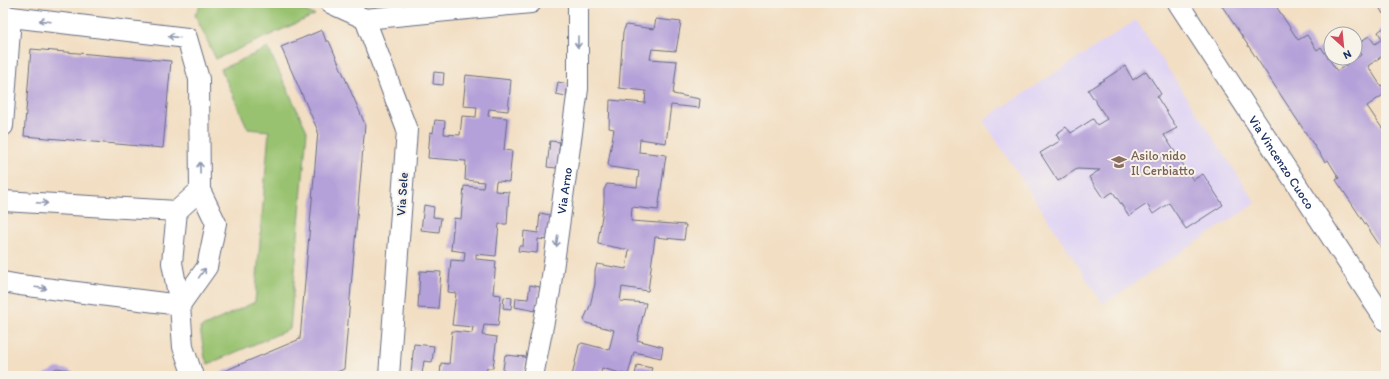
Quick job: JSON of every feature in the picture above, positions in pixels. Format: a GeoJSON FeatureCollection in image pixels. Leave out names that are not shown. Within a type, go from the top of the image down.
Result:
{"type":"FeatureCollection","features":[{"type":"Feature","properties":{"kind":"street"},"geometry":{"type":"LineString","coordinates":[[330,3],[365,19],[531,3]]}},
{"type":"Feature","properties":{"kind":"street","name":"Via Arno"},"geometry":{"type":"LineString","coordinates":[[533,376],[550,291],[578,89],[578,3]]}},
{"type":"Feature","properties":{"kind":"street","name":"Via Vincenzo Cuoco"},"geometry":{"type":"LineString","coordinates":[[1178,3],[1386,321]]}},
{"type":"Feature","properties":{"kind":"street"},"geometry":{"type":"LineString","coordinates":[[3,126],[7,17],[187,38],[199,79],[200,190],[216,223],[207,267],[180,305]]}},
{"type":"Feature","properties":{"kind":"street","name":"Via Sele"},"geometry":{"type":"LineString","coordinates":[[365,19],[407,130],[389,376]]}},
{"type":"Feature","properties":{"kind":"street"},"geometry":{"type":"LineString","coordinates":[[193,376],[183,347],[180,305],[172,263],[177,211],[200,190]]}},
{"type":"Feature","properties":{"kind":"street"},"geometry":{"type":"LineString","coordinates":[[3,201],[177,211]]}},
{"type":"Feature","properties":{"kind":"street"},"geometry":{"type":"LineString","coordinates":[[3,282],[180,305]]}},
{"type":"Feature","properties":{"kind":"shaded area","name":"Asilo nido Il Cerbiatto"},"geometry":{"type":"Polygon","coordinates":[[[1136,20],[1256,203],[1103,304],[983,120],[1136,20]]]}},
{"type":"Feature","properties":{"kind":"green space"},"geometry":{"type":"Polygon","coordinates":[[[201,3],[284,3],[315,15],[216,59],[195,15],[201,3]]]}},
{"type":"Feature","properties":{"kind":"green space"},"geometry":{"type":"Polygon","coordinates":[[[268,48],[307,131],[290,329],[208,364],[205,358],[200,328],[255,302],[269,131],[248,129],[221,69],[268,48]]]}},
{"type":"Feature","properties":{"kind":"building"},"geometry":{"type":"Polygon","coordinates":[[[1220,3],[1269,3],[1270,5],[1274,3],[1298,40],[1307,35],[1317,50],[1321,47],[1323,50],[1323,66],[1334,66],[1337,71],[1344,66],[1363,66],[1363,40],[1369,36],[1375,44],[1382,39],[1378,32],[1386,26],[1386,53],[1368,66],[1381,86],[1386,83],[1386,93],[1367,106],[1386,134],[1386,255],[1336,180],[1339,178],[1328,160],[1325,162],[1220,3]]]}},
{"type":"Feature","properties":{"kind":"building"},"geometry":{"type":"Polygon","coordinates":[[[1371,3],[1386,3],[1386,12],[1383,14],[1378,5],[1374,7],[1371,3]]]}},
{"type":"Feature","properties":{"kind":"building"},"geometry":{"type":"Polygon","coordinates":[[[656,19],[681,22],[676,51],[652,49],[650,59],[677,61],[673,94],[700,99],[699,108],[671,105],[666,143],[640,139],[639,152],[666,155],[658,210],[632,207],[631,221],[686,225],[684,240],[655,237],[648,291],[622,287],[620,301],[646,303],[637,340],[663,347],[661,358],[634,352],[628,375],[602,368],[600,376],[572,376],[579,345],[582,343],[609,350],[614,330],[586,323],[584,319],[590,306],[595,284],[595,271],[597,264],[626,269],[629,250],[598,244],[604,203],[604,190],[607,184],[637,187],[639,171],[610,167],[608,164],[614,129],[609,128],[610,100],[645,103],[646,91],[619,88],[623,32],[626,25],[654,29],[656,19]]]}},
{"type":"Feature","properties":{"kind":"building"},"geometry":{"type":"Polygon","coordinates":[[[322,30],[326,41],[329,41],[365,124],[344,369],[328,376],[223,376],[222,372],[300,339],[318,131],[281,47],[322,30]]]}},
{"type":"Feature","properties":{"kind":"building"},"geometry":{"type":"Polygon","coordinates":[[[31,49],[171,61],[163,148],[24,136],[31,49]]]}},
{"type":"Feature","properties":{"kind":"building"},"geometry":{"type":"Polygon","coordinates":[[[1125,66],[1133,80],[1146,71],[1161,94],[1157,97],[1177,128],[1164,135],[1193,180],[1203,174],[1223,205],[1186,229],[1169,203],[1153,214],[1147,204],[1129,216],[1113,192],[1103,198],[1089,177],[1100,170],[1077,169],[1058,181],[1040,153],[1060,141],[1056,134],[1066,127],[1071,133],[1093,119],[1097,125],[1107,119],[1088,90],[1125,66]]]}},
{"type":"Feature","properties":{"kind":"building"},"geometry":{"type":"Polygon","coordinates":[[[434,72],[444,73],[443,85],[433,84],[434,72]]]}},
{"type":"Feature","properties":{"kind":"building"},"geometry":{"type":"Polygon","coordinates":[[[466,75],[511,80],[508,111],[489,109],[488,116],[507,118],[504,150],[512,151],[509,182],[496,181],[495,191],[509,192],[507,224],[499,224],[496,256],[476,254],[476,259],[496,261],[493,294],[501,295],[498,326],[484,325],[482,335],[497,337],[493,368],[487,368],[486,376],[440,376],[441,363],[449,364],[452,331],[472,333],[473,327],[452,325],[456,293],[448,292],[451,260],[464,261],[465,252],[451,250],[454,218],[461,219],[464,186],[483,188],[484,182],[465,180],[466,161],[428,158],[430,132],[433,133],[435,120],[445,121],[444,134],[460,135],[462,116],[476,117],[477,107],[463,106],[466,75]]]}},
{"type":"Feature","properties":{"kind":"building"},"geometry":{"type":"Polygon","coordinates":[[[558,82],[568,84],[566,96],[556,94],[558,82]]]}},
{"type":"Feature","properties":{"kind":"building"},"geometry":{"type":"Polygon","coordinates":[[[550,141],[560,142],[557,168],[547,167],[550,141]]]}},
{"type":"Feature","properties":{"kind":"building"},"geometry":{"type":"Polygon","coordinates":[[[424,205],[434,207],[433,217],[441,218],[439,232],[421,230],[424,205]]]}},
{"type":"Feature","properties":{"kind":"building"},"geometry":{"type":"Polygon","coordinates":[[[540,213],[550,215],[548,240],[538,239],[537,253],[518,251],[519,246],[523,246],[524,231],[538,233],[540,213]]]}},
{"type":"Feature","properties":{"kind":"building"},"geometry":{"type":"Polygon","coordinates":[[[420,271],[441,272],[438,309],[418,308],[420,271]]]}},
{"type":"Feature","properties":{"kind":"building"},"geometry":{"type":"Polygon","coordinates":[[[530,285],[540,287],[536,311],[515,307],[516,298],[528,299],[530,285]]]}},
{"type":"Feature","properties":{"kind":"building"},"geometry":{"type":"Polygon","coordinates":[[[504,297],[512,298],[511,309],[503,308],[504,297]]]}},
{"type":"Feature","properties":{"kind":"building"},"geometry":{"type":"Polygon","coordinates":[[[414,344],[434,346],[432,362],[424,361],[422,374],[411,373],[414,344]]]}},
{"type":"Feature","properties":{"kind":"building"},"geometry":{"type":"Polygon","coordinates":[[[505,355],[526,357],[523,376],[502,376],[505,355]]]}},
{"type":"Feature","properties":{"kind":"building"},"geometry":{"type":"Polygon","coordinates":[[[637,365],[652,368],[649,376],[635,375],[637,365]]]}},
{"type":"Feature","properties":{"kind":"building"},"geometry":{"type":"Polygon","coordinates":[[[57,368],[70,370],[73,376],[41,376],[57,368]]]}},
{"type":"Feature","properties":{"kind":"place","name":"Asilo nido Il Cerbiatto"},"geometry":{"type":"Point","coordinates":[1119,162]}}]}
